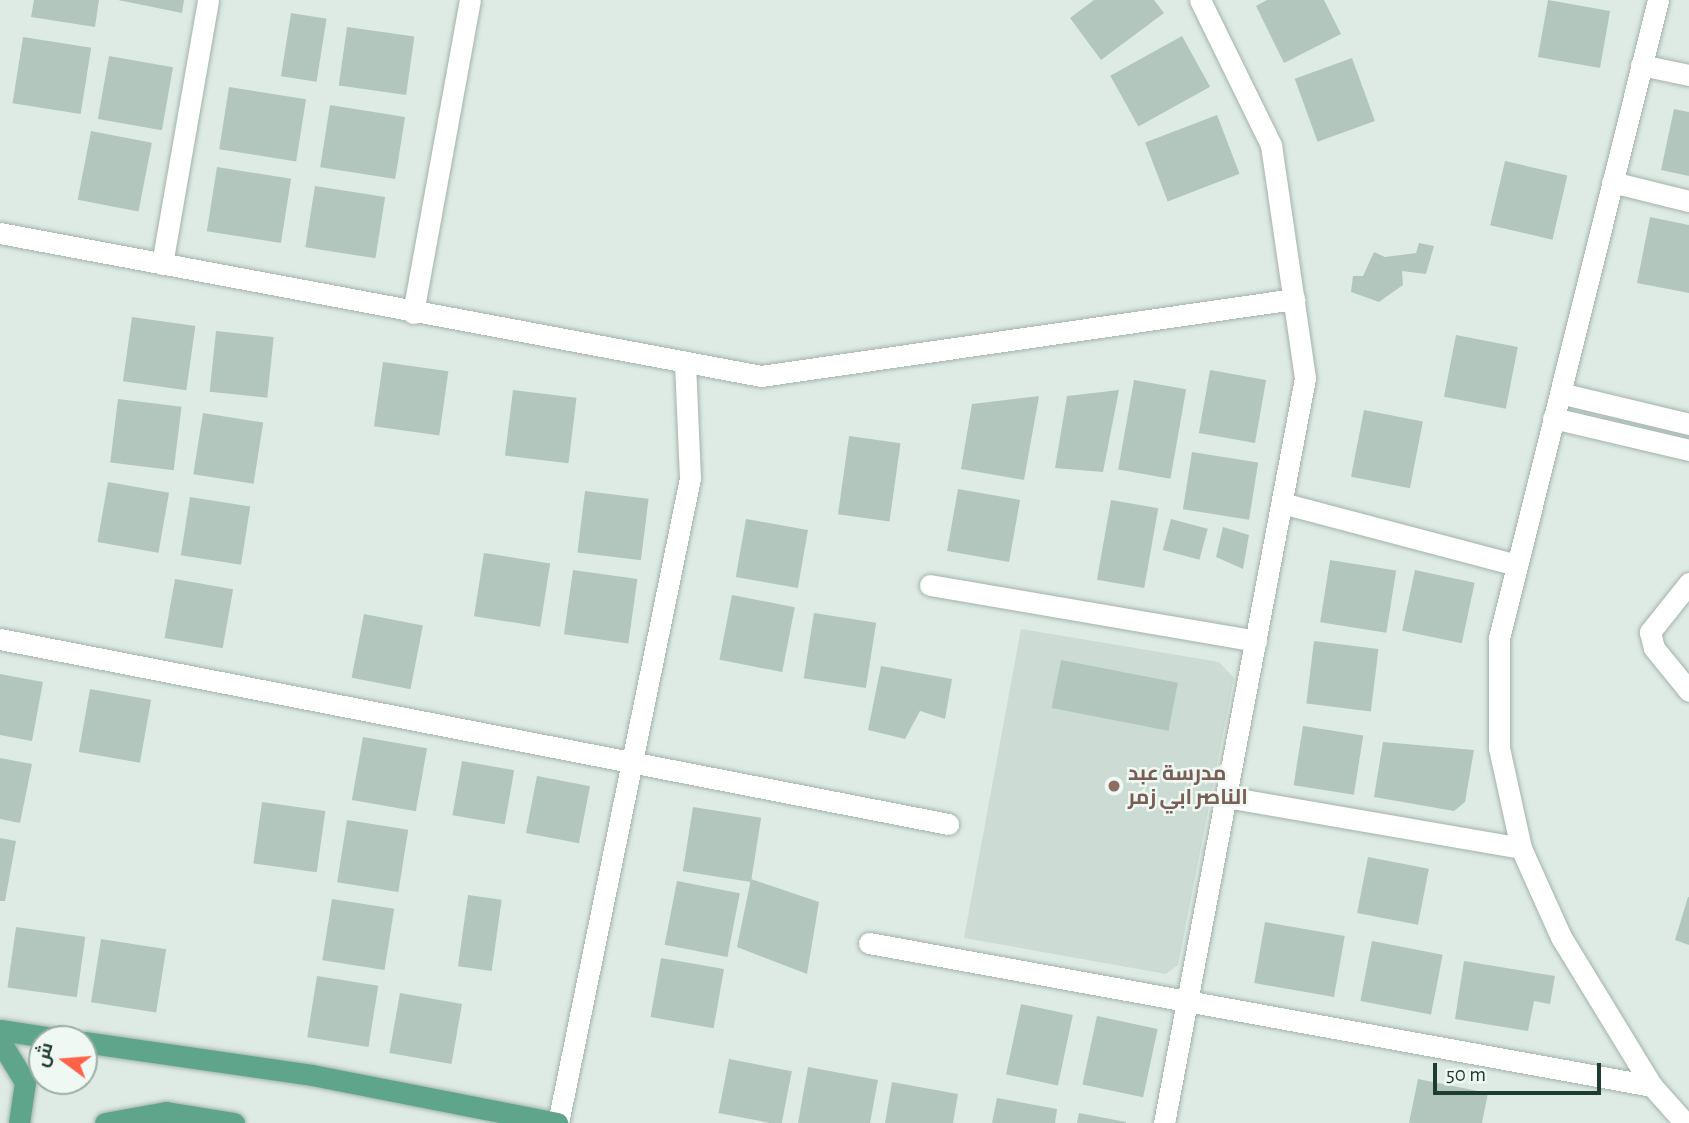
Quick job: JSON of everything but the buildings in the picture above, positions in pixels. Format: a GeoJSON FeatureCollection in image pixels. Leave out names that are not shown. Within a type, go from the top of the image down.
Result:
{"type":"FeatureCollection","features":[{"type":"Feature","properties":{"kind":"main road"},"geometry":{"type":"LineString","coordinates":[[0,1030],[28,1034]]}},
{"type":"Feature","properties":{"kind":"main road"},"geometry":{"type":"LineString","coordinates":[[0,1041],[24,1082],[19,1123]]}},
{"type":"Feature","properties":{"kind":"main road"},"geometry":{"type":"LineString","coordinates":[[98,1044],[312,1075],[557,1123]]}},
{"type":"Feature","properties":{"kind":"main road"},"geometry":{"type":"LineString","coordinates":[[105,1123],[166,1112],[234,1123]]}},
{"type":"Feature","properties":{"kind":"street"},"geometry":{"type":"LineString","coordinates":[[162,264],[208,0]]}},
{"type":"Feature","properties":{"kind":"street"},"geometry":{"type":"LineString","coordinates":[[412,313],[470,0]]}},
{"type":"Feature","properties":{"kind":"street"},"geometry":{"type":"LineString","coordinates":[[1164,1123],[1305,378],[1270,145],[1200,0]]}},
{"type":"Feature","properties":{"kind":"street"},"geometry":{"type":"LineString","coordinates":[[1658,0],[1499,638],[1499,748],[1521,848],[1597,1002],[1652,1086],[1685,1123]]}},
{"type":"Feature","properties":{"kind":"street"},"geometry":{"type":"LineString","coordinates":[[1642,65],[1689,75]]}},
{"type":"Feature","properties":{"kind":"street"},"geometry":{"type":"LineString","coordinates":[[1612,183],[1689,201]]}},
{"type":"Feature","properties":{"kind":"street"},"geometry":{"type":"LineString","coordinates":[[0,233],[412,313],[761,376],[1294,299]]}},
{"type":"Feature","properties":{"kind":"street"},"geometry":{"type":"LineString","coordinates":[[557,1123],[690,478],[685,362]]}},
{"type":"Feature","properties":{"kind":"street"},"geometry":{"type":"LineString","coordinates":[[1560,393],[1689,424]]}},
{"type":"Feature","properties":{"kind":"street"},"geometry":{"type":"LineString","coordinates":[[1553,418],[1689,450]]}},
{"type":"Feature","properties":{"kind":"street"},"geometry":{"type":"LineString","coordinates":[[1282,503],[1517,565]]}},
{"type":"Feature","properties":{"kind":"street"},"geometry":{"type":"LineString","coordinates":[[1689,583],[1650,632],[1689,691]]}},
{"type":"Feature","properties":{"kind":"street"},"geometry":{"type":"LineString","coordinates":[[930,585],[1256,641]]}},
{"type":"Feature","properties":{"kind":"street"},"geometry":{"type":"LineString","coordinates":[[0,639],[631,765],[948,824]]}},
{"type":"Feature","properties":{"kind":"street"},"geometry":{"type":"LineString","coordinates":[[1226,797],[1521,848]]}},
{"type":"Feature","properties":{"kind":"street"},"geometry":{"type":"LineString","coordinates":[[869,943],[1188,999],[1652,1086]]}},
{"type":"Feature","properties":{"kind":"shaded area"},"geometry":{"type":"Polygon","coordinates":[[[1021,629],[1219,662],[1234,678],[1178,965],[1166,974],[964,938],[1021,629]]]}},
{"type":"Feature","properties":{"kind":"place","name":"مدرسة عبد الناصر ابي زمر"},"geometry":{"type":"Point","coordinates":[1114,786]}}]}
